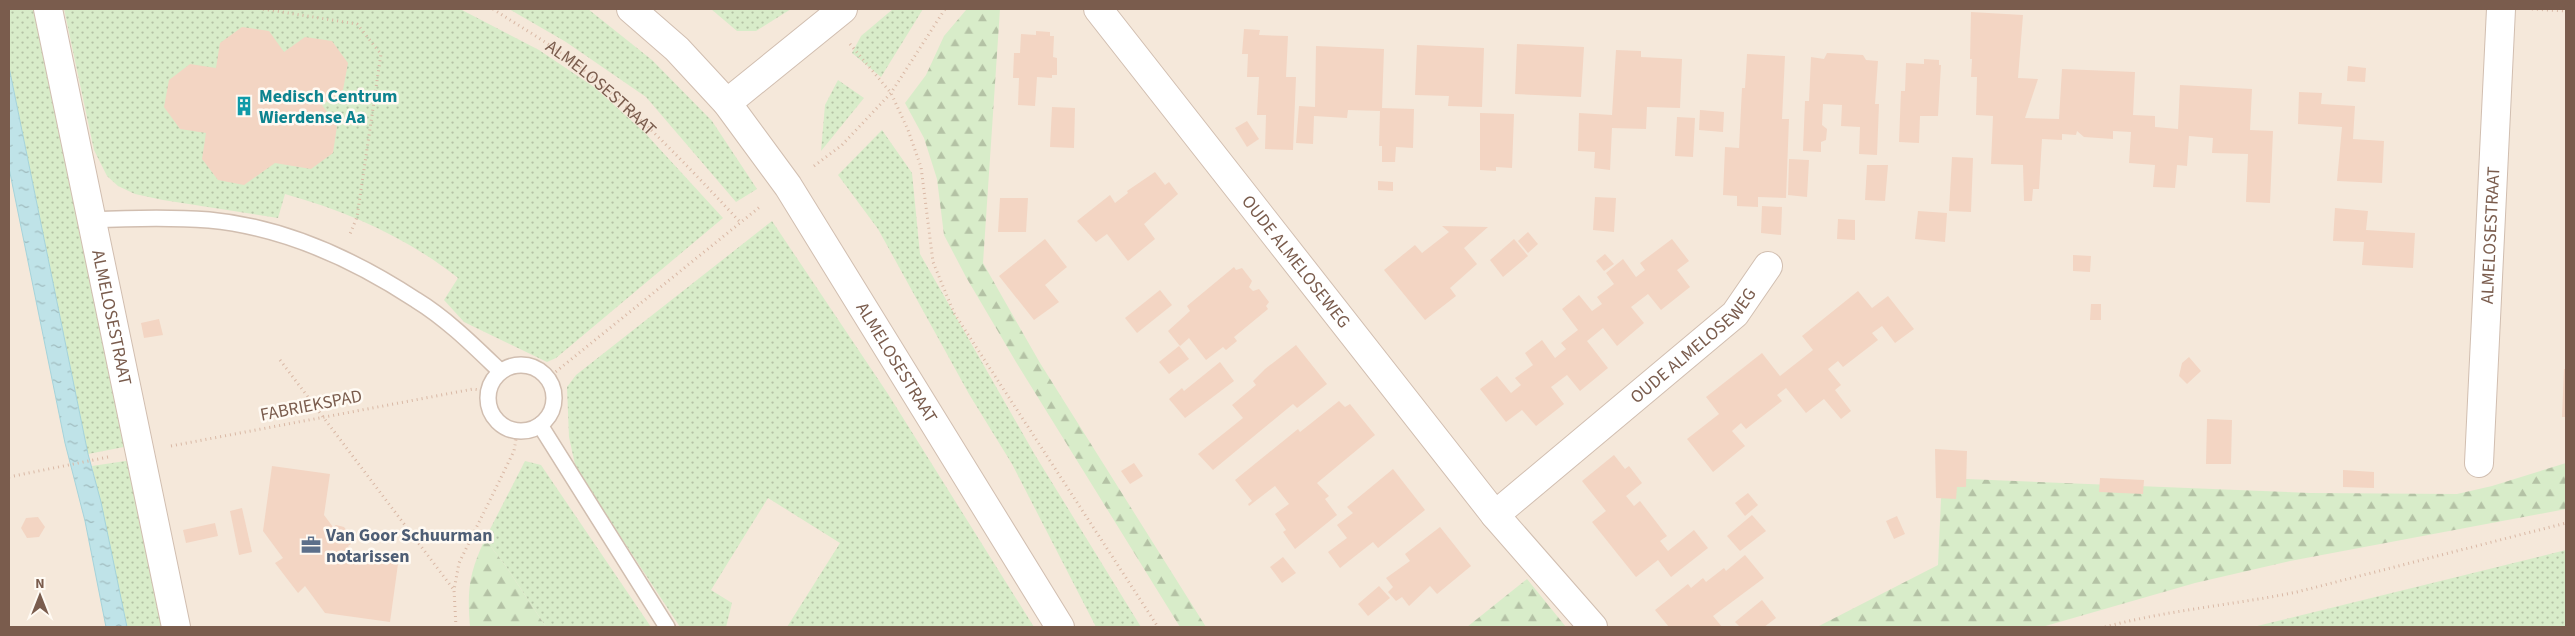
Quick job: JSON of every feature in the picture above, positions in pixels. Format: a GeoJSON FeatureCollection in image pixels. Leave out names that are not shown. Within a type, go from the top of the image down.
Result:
{"type":"FeatureCollection","features":[{"type":"Feature","properties":{"kind":"street","name":"ALMELOSESTRAAT"},"geometry":{"type":"LineString","coordinates":[[48,9],[176,627]]}},
{"type":"Feature","properties":{"kind":"street","name":"ALMELOSESTRAAT"},"geometry":{"type":"LineString","coordinates":[[632,9],[677,49],[727,103],[788,186],[1060,627]]}},
{"type":"Feature","properties":{"kind":"street","name":"OUDE ALMELOSEWEG"},"geometry":{"type":"LineString","coordinates":[[1098,9],[1495,514],[1593,627]]}},
{"type":"Feature","properties":{"kind":"street","name":"ALMELOSESTRAAT"},"geometry":{"type":"LineString","coordinates":[[2479,463],[2501,9]]}},
{"type":"Feature","properties":{"kind":"street"},"geometry":{"type":"LineString","coordinates":[[727,103],[837,14]]}},
{"type":"Feature","properties":{"kind":"street","name":"OUDE ALMELOSEWEG"},"geometry":{"type":"LineString","coordinates":[[1495,514],[1735,314],[1768,266]]}},
{"type":"Feature","properties":{"kind":"lane"},"geometry":{"type":"LineString","coordinates":[[91,220],[154,217],[210,220],[277,235],[341,257],[418,300],[470,343],[500,371]]}},
{"type":"Feature","properties":{"kind":"lane"},"geometry":{"type":"LineString","coordinates":[[517,364],[526,364],[535,367],[548,378],[554,392],[553,406],[550,414],[540,425],[529,430],[518,431],[506,428],[491,413],[487,401],[488,390],[492,379],[500,371],[517,364]]}},
{"type":"Feature","properties":{"kind":"lane"},"geometry":{"type":"LineString","coordinates":[[540,425],[667,627]]}},
{"type":"Feature","properties":{"kind":"path"},"geometry":{"type":"LineString","coordinates":[[263,9],[357,24],[381,54],[357,217],[341,257]]}},
{"type":"Feature","properties":{"kind":"path","name":"ALMELOSESTRAAT"},"geometry":{"type":"LineString","coordinates":[[493,9],[572,60],[627,107],[674,151],[740,222]]}},
{"type":"Feature","properties":{"kind":"path"},"geometry":{"type":"LineString","coordinates":[[548,378],[740,222],[842,145],[890,93],[945,9]]}},
{"type":"Feature","properties":{"kind":"path"},"geometry":{"type":"LineString","coordinates":[[2526,9],[2566,11]]}},
{"type":"Feature","properties":{"kind":"path"},"geometry":{"type":"LineString","coordinates":[[837,14],[890,93],[921,167],[933,262],[954,313],[1158,627]]}},
{"type":"Feature","properties":{"kind":"path"},"geometry":{"type":"LineString","coordinates":[[280,360],[325,416],[454,590]]}},
{"type":"Feature","properties":{"kind":"path","name":"FABRIEKSPAD"},"geometry":{"type":"LineString","coordinates":[[139,452],[472,389],[488,390]]}},
{"type":"Feature","properties":{"kind":"path"},"geometry":{"type":"LineString","coordinates":[[456,627],[454,590],[459,563],[514,451],[518,431]]}},
{"type":"Feature","properties":{"kind":"path"},"geometry":{"type":"LineString","coordinates":[[9,477],[100,458]]}},
{"type":"Feature","properties":{"kind":"path"},"geometry":{"type":"LineString","coordinates":[[2105,627],[2171,613],[2297,592],[2566,523]]}},
{"type":"Feature","properties":{"kind":"shaded area"},"geometry":{"type":"Polygon","coordinates":[[[9,9],[2566,9],[2566,627],[9,627],[9,9]]]}},
{"type":"Feature","properties":{"kind":"green space"},"geometry":{"type":"Polygon","coordinates":[[[9,9],[35,9],[129,446],[88,454],[9,67],[9,9]]]}},
{"type":"Feature","properties":{"kind":"green space"},"geometry":{"type":"Polygon","coordinates":[[[64,9],[460,9],[539,50],[594,87],[645,133],[723,218],[556,358],[547,362],[464,322],[444,300],[458,278],[418,250],[376,227],[332,209],[285,194],[278,218],[163,200],[135,194],[118,186],[107,176],[94,150],[64,9]]]}},
{"type":"Feature","properties":{"kind":"green space"},"geometry":{"type":"Polygon","coordinates":[[[509,9],[588,9],[652,60],[712,121],[757,189],[736,202],[646,97],[566,42],[509,9]]]}},
{"type":"Feature","properties":{"kind":"green space"},"geometry":{"type":"Polygon","coordinates":[[[711,9],[791,9],[756,31],[737,31],[711,9]]]}},
{"type":"Feature","properties":{"kind":"green space"},"geometry":{"type":"Polygon","coordinates":[[[893,9],[923,9],[881,77],[852,53],[861,36],[893,9]]]}},
{"type":"Feature","properties":{"kind":"green space"},"geometry":{"type":"Polygon","coordinates":[[[1000,9],[983,263],[1040,363],[1206,627],[1180,627],[1016,362],[966,277],[944,235],[937,179],[924,138],[905,103],[926,75],[944,36],[966,10],[1000,9]]]}},
{"type":"Feature","properties":{"kind":"green space"},"geometry":{"type":"Polygon","coordinates":[[[838,80],[864,98],[821,151],[825,105],[838,80]]]}},
{"type":"Feature","properties":{"kind":"green space"},"geometry":{"type":"Polygon","coordinates":[[[882,130],[912,173],[920,254],[1035,455],[1141,627],[1096,627],[1012,464],[969,394],[878,229],[838,175],[882,130]]]}},
{"type":"Feature","properties":{"kind":"green space"},"geometry":{"type":"Polygon","coordinates":[[[772,221],[888,394],[1034,627],[787,627],[840,543],[768,498],[711,590],[732,603],[726,627],[680,627],[576,469],[569,437],[567,387],[576,375],[772,221]]]}},
{"type":"Feature","properties":{"kind":"green space"},"geometry":{"type":"Polygon","coordinates":[[[132,460],[166,627],[127,627],[92,466],[132,460]]]}},
{"type":"Feature","properties":{"kind":"green space"},"geometry":{"type":"Polygon","coordinates":[[[525,461],[541,465],[651,627],[546,627],[505,565],[485,539],[525,461]]]}},
{"type":"Feature","properties":{"kind":"green space"},"geometry":{"type":"Polygon","coordinates":[[[2566,463],[2566,509],[2290,561],[2195,583],[2042,627],[1817,627],[1938,565],[1942,478],[2310,493],[2457,494],[2492,486],[2566,463]]]}},
{"type":"Feature","properties":{"kind":"green space"},"geometry":{"type":"Polygon","coordinates":[[[485,539],[505,565],[546,627],[470,627],[470,582],[475,562],[485,539]]]}},
{"type":"Feature","properties":{"kind":"green space"},"geometry":{"type":"Polygon","coordinates":[[[2566,550],[2566,627],[2253,627],[2566,550]]]}},
{"type":"Feature","properties":{"kind":"green space"},"geometry":{"type":"Polygon","coordinates":[[[1527,579],[1566,627],[1467,627],[1527,579]]]}},
{"type":"Feature","properties":{"kind":"water"},"geometry":{"type":"Polygon","coordinates":[[[9,67],[88,454],[101,502],[127,627],[106,627],[85,521],[65,443],[9,168],[9,67]]]}},
{"type":"Feature","properties":{"kind":"building"},"geometry":{"type":"Polygon","coordinates":[[[1971,12],[2023,15],[2018,78],[2038,79],[2025,118],[2059,119],[2062,69],[2135,72],[2133,115],[2155,116],[2155,127],[2178,129],[2180,85],[2252,89],[2250,130],[2273,131],[2270,203],[2246,202],[2248,154],[2212,153],[2213,138],[2189,136],[2187,166],[2177,165],[2175,188],[2153,187],[2155,165],[2129,163],[2131,132],[2113,131],[2113,139],[2084,137],[2077,131],[2076,135],[2062,134],[2062,140],[2042,139],[2039,189],[2033,189],[2032,201],[2024,201],[2023,165],[1991,164],[1993,116],[1976,115],[1977,77],[1971,77],[1972,59],[1970,59],[1971,12]]]}},
{"type":"Feature","properties":{"kind":"building","name":"Medisch Centrum Wierdense Aa"},"geometry":{"type":"Polygon","coordinates":[[[242,27],[269,31],[284,52],[305,37],[332,41],[348,63],[343,90],[322,105],[337,126],[333,153],[311,169],[275,163],[244,185],[218,180],[202,159],[206,133],[180,129],[164,107],[169,80],[190,64],[216,68],[220,43],[242,27]]]}},
{"type":"Feature","properties":{"kind":"building"},"geometry":{"type":"Polygon","coordinates":[[[1244,29],[1260,30],[1259,35],[1288,36],[1286,77],[1296,77],[1293,150],[1265,149],[1266,115],[1257,115],[1259,77],[1247,77],[1248,54],[1242,54],[1244,29]]]}},
{"type":"Feature","properties":{"kind":"building"},"geometry":{"type":"Polygon","coordinates":[[[1036,31],[1050,32],[1050,36],[1054,36],[1053,57],[1057,58],[1057,75],[1052,75],[1052,78],[1037,77],[1035,106],[1018,105],[1019,78],[1013,78],[1014,53],[1020,53],[1021,34],[1036,35],[1036,31]]]}},
{"type":"Feature","properties":{"kind":"building"},"geometry":{"type":"Polygon","coordinates":[[[1517,44],[1584,47],[1581,97],[1515,94],[1517,44]]]}},
{"type":"Feature","properties":{"kind":"building"},"geometry":{"type":"Polygon","coordinates":[[[1417,45],[1484,48],[1482,107],[1448,106],[1449,96],[1415,95],[1417,45]]]}},
{"type":"Feature","properties":{"kind":"building"},"geometry":{"type":"Polygon","coordinates":[[[1316,46],[1384,49],[1382,108],[1414,109],[1413,148],[1396,147],[1395,162],[1382,162],[1382,146],[1379,146],[1380,111],[1348,110],[1347,118],[1314,116],[1313,144],[1296,143],[1299,106],[1315,107],[1316,46]]]}},
{"type":"Feature","properties":{"kind":"building"},"geometry":{"type":"Polygon","coordinates":[[[1616,50],[1641,51],[1641,57],[1682,59],[1680,108],[1647,107],[1646,129],[1612,128],[1610,170],[1594,168],[1595,152],[1578,151],[1579,113],[1612,115],[1616,50]]]}},
{"type":"Feature","properties":{"kind":"building"},"geometry":{"type":"Polygon","coordinates":[[[1827,53],[1863,55],[1866,60],[1878,61],[1875,104],[1879,104],[1877,155],[1859,154],[1860,127],[1841,126],[1842,105],[1823,104],[1822,125],[1827,129],[1826,140],[1821,142],[1821,152],[1803,151],[1805,101],[1809,101],[1811,57],[1824,59],[1827,53]]]}},
{"type":"Feature","properties":{"kind":"building"},"geometry":{"type":"Polygon","coordinates":[[[1747,54],[1785,56],[1782,119],[1789,119],[1786,198],[1758,197],[1758,207],[1737,206],[1737,196],[1723,195],[1725,147],[1739,148],[1742,88],[1745,88],[1747,54]]]}},
{"type":"Feature","properties":{"kind":"building"},"geometry":{"type":"Polygon","coordinates":[[[1924,59],[1939,60],[1939,65],[1941,65],[1938,116],[1920,116],[1919,143],[1899,142],[1901,91],[1905,91],[1906,63],[1924,64],[1924,59]]]}},
{"type":"Feature","properties":{"kind":"building"},"geometry":{"type":"Polygon","coordinates":[[[2348,66],[2366,68],[2365,82],[2347,81],[2348,66]]]}},
{"type":"Feature","properties":{"kind":"building"},"geometry":{"type":"Polygon","coordinates":[[[2299,92],[2322,93],[2321,104],[2355,106],[2353,139],[2384,141],[2382,183],[2337,181],[2342,127],[2298,124],[2299,92]]]}},
{"type":"Feature","properties":{"kind":"building"},"geometry":{"type":"Polygon","coordinates":[[[1052,107],[1075,108],[1074,148],[1050,147],[1052,107]]]}},
{"type":"Feature","properties":{"kind":"building"},"geometry":{"type":"Polygon","coordinates":[[[1700,110],[1724,112],[1723,132],[1699,130],[1700,110]]]}},
{"type":"Feature","properties":{"kind":"building"},"geometry":{"type":"Polygon","coordinates":[[[1480,113],[1514,114],[1512,168],[1496,167],[1496,171],[1480,170],[1480,113]]]}},
{"type":"Feature","properties":{"kind":"building"},"geometry":{"type":"Polygon","coordinates":[[[1677,117],[1695,118],[1693,157],[1675,156],[1677,117]]]}},
{"type":"Feature","properties":{"kind":"building"},"geometry":{"type":"Polygon","coordinates":[[[1247,121],[1259,139],[1247,147],[1235,128],[1247,121]]]}},
{"type":"Feature","properties":{"kind":"building"},"geometry":{"type":"Polygon","coordinates":[[[1952,157],[1973,158],[1971,212],[1949,211],[1952,157]]]}},
{"type":"Feature","properties":{"kind":"building"},"geometry":{"type":"Polygon","coordinates":[[[1789,159],[1809,160],[1807,197],[1788,195],[1789,159]]]}},
{"type":"Feature","properties":{"kind":"building"},"geometry":{"type":"Polygon","coordinates":[[[1867,165],[1888,165],[1885,201],[1865,200],[1867,165]]]}},
{"type":"Feature","properties":{"kind":"building"},"geometry":{"type":"Polygon","coordinates":[[[1155,172],[1165,185],[1169,182],[1178,194],[1144,224],[1155,239],[1128,261],[1107,234],[1096,242],[1077,221],[1110,195],[1115,203],[1128,193],[1127,191],[1155,172]]]}},
{"type":"Feature","properties":{"kind":"building"},"geometry":{"type":"Polygon","coordinates":[[[1378,181],[1393,182],[1393,191],[1378,190],[1378,181]]]}},
{"type":"Feature","properties":{"kind":"building"},"geometry":{"type":"Polygon","coordinates":[[[1595,197],[1616,198],[1614,232],[1593,230],[1595,197]]]}},
{"type":"Feature","properties":{"kind":"building"},"geometry":{"type":"Polygon","coordinates":[[[1000,198],[1028,198],[1026,232],[998,232],[1000,198]]]}},
{"type":"Feature","properties":{"kind":"building"},"geometry":{"type":"Polygon","coordinates":[[[1762,206],[1782,207],[1781,235],[1761,233],[1762,206]]]}},
{"type":"Feature","properties":{"kind":"building"},"geometry":{"type":"Polygon","coordinates":[[[2335,208],[2368,211],[2366,230],[2415,233],[2413,268],[2362,265],[2364,242],[2333,241],[2335,208]]]}},
{"type":"Feature","properties":{"kind":"building"},"geometry":{"type":"Polygon","coordinates":[[[1918,211],[1947,213],[1945,242],[1915,239],[1918,211]]]}},
{"type":"Feature","properties":{"kind":"building"},"geometry":{"type":"Polygon","coordinates":[[[1838,219],[1855,220],[1855,240],[1837,239],[1838,219]]]}},
{"type":"Feature","properties":{"kind":"building"},"geometry":{"type":"Polygon","coordinates":[[[1442,226],[1488,227],[1464,248],[1477,264],[1450,288],[1456,296],[1425,320],[1384,270],[1415,245],[1422,253],[1449,232],[1442,226]]]}},
{"type":"Feature","properties":{"kind":"building"},"geometry":{"type":"Polygon","coordinates":[[[1528,232],[1538,244],[1528,253],[1518,241],[1528,232]]]}},
{"type":"Feature","properties":{"kind":"building"},"geometry":{"type":"Polygon","coordinates":[[[1045,239],[1067,267],[1045,285],[1059,302],[1034,320],[999,276],[1045,239]]]}},
{"type":"Feature","properties":{"kind":"building"},"geometry":{"type":"Polygon","coordinates":[[[1514,239],[1528,256],[1503,277],[1490,260],[1514,239]]]}},
{"type":"Feature","properties":{"kind":"building"},"geometry":{"type":"Polygon","coordinates":[[[1672,239],[1689,261],[1677,270],[1690,287],[1661,310],[1648,294],[1631,307],[1644,323],[1617,346],[1603,328],[1587,341],[1608,368],[1580,391],[1567,375],[1551,387],[1564,404],[1536,426],[1522,410],[1506,422],[1480,389],[1497,376],[1511,393],[1521,385],[1515,378],[1533,365],[1525,353],[1542,340],[1555,358],[1566,349],[1561,343],[1578,330],[1562,309],[1579,295],[1592,311],[1602,304],[1597,297],[1614,284],[1606,273],[1623,259],[1636,277],[1645,270],[1640,263],[1672,239]]]}},
{"type":"Feature","properties":{"kind":"building"},"geometry":{"type":"Polygon","coordinates":[[[1605,254],[1614,264],[1604,271],[1596,261],[1605,254]]]}},
{"type":"Feature","properties":{"kind":"building"},"geometry":{"type":"Polygon","coordinates":[[[2073,255],[2091,256],[2090,272],[2073,271],[2073,255]]]}},
{"type":"Feature","properties":{"kind":"building"},"geometry":{"type":"Polygon","coordinates":[[[1234,267],[1236,270],[1242,268],[1252,281],[1249,287],[1253,291],[1259,289],[1269,302],[1266,306],[1268,309],[1234,337],[1237,341],[1226,350],[1223,347],[1206,360],[1189,338],[1180,346],[1168,331],[1190,311],[1187,306],[1234,267]]]}},
{"type":"Feature","properties":{"kind":"building"},"geometry":{"type":"Polygon","coordinates":[[[1160,290],[1172,305],[1137,333],[1125,318],[1160,290]]]}},
{"type":"Feature","properties":{"kind":"building"},"geometry":{"type":"Polygon","coordinates":[[[1858,291],[1872,308],[1888,296],[1914,329],[1895,343],[1882,326],[1872,333],[1878,340],[1843,367],[1838,361],[1828,369],[1841,385],[1835,390],[1851,411],[1841,419],[1824,399],[1806,413],[1786,388],[1777,395],[1782,401],[1746,429],[1741,423],[1732,431],[1745,446],[1713,472],[1687,439],[1719,414],[1706,397],[1762,353],[1780,376],[1813,350],[1802,336],[1858,291]]]}},
{"type":"Feature","properties":{"kind":"building"},"geometry":{"type":"Polygon","coordinates":[[[2091,304],[2101,304],[2101,320],[2090,320],[2091,304]]]}},
{"type":"Feature","properties":{"kind":"building"},"geometry":{"type":"Polygon","coordinates":[[[159,319],[163,335],[144,338],[141,323],[159,319]]]}},
{"type":"Feature","properties":{"kind":"building"},"geometry":{"type":"Polygon","coordinates":[[[1296,345],[1327,384],[1297,408],[1293,404],[1213,470],[1198,454],[1243,418],[1232,405],[1256,385],[1253,381],[1265,369],[1296,345]]]}},
{"type":"Feature","properties":{"kind":"building"},"geometry":{"type":"Polygon","coordinates":[[[1179,346],[1189,359],[1169,374],[1159,362],[1179,346]]]}},
{"type":"Feature","properties":{"kind":"building"},"geometry":{"type":"Polygon","coordinates":[[[2189,357],[2201,371],[2187,384],[2179,376],[2182,363],[2189,357]]]}},
{"type":"Feature","properties":{"kind":"building"},"geometry":{"type":"Polygon","coordinates":[[[1220,362],[1234,381],[1185,418],[1169,399],[1182,388],[1184,391],[1220,362]]]}},
{"type":"Feature","properties":{"kind":"building"},"geometry":{"type":"Polygon","coordinates":[[[2564,369],[2566,369],[2566,417],[2562,417],[2564,369]]]}},
{"type":"Feature","properties":{"kind":"building"},"geometry":{"type":"Polygon","coordinates":[[[1339,401],[1345,407],[1350,404],[1375,435],[1317,483],[1329,496],[1325,499],[1337,515],[1295,549],[1283,532],[1286,530],[1275,514],[1289,504],[1275,486],[1249,506],[1248,504],[1252,501],[1235,480],[1298,429],[1300,432],[1339,401]]]}},
{"type":"Feature","properties":{"kind":"building"},"geometry":{"type":"Polygon","coordinates":[[[2207,419],[2232,420],[2231,464],[2206,464],[2207,419]]]}},
{"type":"Feature","properties":{"kind":"building"},"geometry":{"type":"Polygon","coordinates":[[[1935,449],[1967,451],[1966,487],[1957,487],[1956,499],[1936,498],[1935,449]]]}},
{"type":"Feature","properties":{"kind":"building"},"geometry":{"type":"Polygon","coordinates":[[[1614,455],[1625,469],[1629,466],[1642,483],[1626,496],[1634,506],[1640,501],[1667,536],[1660,541],[1668,551],[1694,530],[1708,548],[1671,577],[1658,560],[1636,577],[1592,522],[1606,511],[1582,481],[1614,455]]]}},
{"type":"Feature","properties":{"kind":"building"},"geometry":{"type":"Polygon","coordinates":[[[1134,463],[1143,476],[1130,484],[1121,471],[1134,463]]]}},
{"type":"Feature","properties":{"kind":"building","name":"Van Goor Schuurman notarissen"},"geometry":{"type":"Polygon","coordinates":[[[272,466],[330,474],[324,515],[333,527],[336,525],[344,527],[351,536],[351,544],[348,546],[357,558],[398,564],[390,622],[325,613],[305,586],[298,593],[275,563],[283,558],[263,531],[272,466]]]}},
{"type":"Feature","properties":{"kind":"building"},"geometry":{"type":"Polygon","coordinates":[[[1393,469],[1425,510],[1378,548],[1373,542],[1340,568],[1328,552],[1347,538],[1337,525],[1353,513],[1347,507],[1393,469]]]}},
{"type":"Feature","properties":{"kind":"building"},"geometry":{"type":"Polygon","coordinates":[[[2343,470],[2374,472],[2374,488],[2343,487],[2343,470]]]}},
{"type":"Feature","properties":{"kind":"building"},"geometry":{"type":"Polygon","coordinates":[[[2100,478],[2144,480],[2143,494],[2099,492],[2100,478]]]}},
{"type":"Feature","properties":{"kind":"building"},"geometry":{"type":"Polygon","coordinates":[[[1748,493],[1758,505],[1745,516],[1735,503],[1748,493]]]}},
{"type":"Feature","properties":{"kind":"building"},"geometry":{"type":"Polygon","coordinates":[[[242,508],[252,552],[239,555],[230,511],[242,508]]]}},
{"type":"Feature","properties":{"kind":"building"},"geometry":{"type":"Polygon","coordinates":[[[1752,515],[1766,531],[1740,551],[1727,536],[1752,515]]]}},
{"type":"Feature","properties":{"kind":"building"},"geometry":{"type":"Polygon","coordinates":[[[1897,516],[1905,534],[1894,539],[1886,521],[1897,516]]]}},
{"type":"Feature","properties":{"kind":"building"},"geometry":{"type":"Polygon","coordinates":[[[38,517],[45,527],[39,537],[27,538],[21,528],[26,518],[38,517]]]}},
{"type":"Feature","properties":{"kind":"building"},"geometry":{"type":"Polygon","coordinates":[[[215,523],[218,536],[186,543],[183,530],[215,523]]]}},
{"type":"Feature","properties":{"kind":"building"},"geometry":{"type":"Polygon","coordinates":[[[1440,527],[1471,566],[1437,594],[1430,586],[1409,606],[1402,597],[1396,601],[1388,592],[1393,587],[1386,578],[1410,561],[1405,554],[1440,527]]]}},
{"type":"Feature","properties":{"kind":"building"},"geometry":{"type":"Polygon","coordinates":[[[1745,555],[1764,578],[1713,616],[1722,627],[1669,627],[1655,610],[1688,584],[1691,588],[1703,578],[1706,582],[1724,568],[1726,571],[1745,555]]]}},
{"type":"Feature","properties":{"kind":"building"},"geometry":{"type":"Polygon","coordinates":[[[1283,557],[1296,573],[1282,583],[1270,567],[1283,557]]]}},
{"type":"Feature","properties":{"kind":"building"},"geometry":{"type":"Polygon","coordinates":[[[1379,586],[1390,598],[1368,616],[1358,604],[1379,586]]]}},
{"type":"Feature","properties":{"kind":"building"},"geometry":{"type":"Polygon","coordinates":[[[1762,600],[1776,618],[1764,627],[1740,627],[1735,622],[1762,600]]]}},
{"type":"Feature","properties":{"kind":"place","name":"Medisch Centrum Wierdense Aa"},"geometry":{"type":"Point","coordinates":[244,106]}},
{"type":"Feature","properties":{"kind":"place","name":"Van Goor Schuurman notarissen"},"geometry":{"type":"Point","coordinates":[311,545]}}]}
